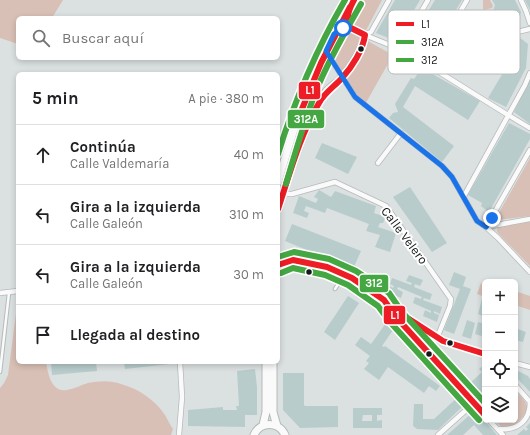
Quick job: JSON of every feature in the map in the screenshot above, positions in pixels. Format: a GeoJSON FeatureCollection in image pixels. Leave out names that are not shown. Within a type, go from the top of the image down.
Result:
{"type":"FeatureCollection","features":[{"type":"Feature","properties":{"kind":"main road"},"geometry":{"type":"LineString","coordinates":[[280,176],[304,100],[334,34],[354,0]]}},
{"type":"Feature","properties":{"kind":"main road"},"geometry":{"type":"LineString","coordinates":[[348,11],[347,21],[349,27]]}},
{"type":"Feature","properties":{"kind":"main road"},"geometry":{"type":"LineString","coordinates":[[280,203],[295,155],[316,106],[326,92],[342,78],[357,55],[365,38],[369,35],[349,27],[343,28],[334,34]]}},
{"type":"Feature","properties":{"kind":"main road"},"geometry":{"type":"LineString","coordinates":[[263,425],[266,412],[266,364]]}},
{"type":"Feature","properties":{"kind":"main road"},"geometry":{"type":"LineString","coordinates":[[273,364],[274,412],[277,426]]}},
{"type":"Feature","properties":{"kind":"main road"},"geometry":{"type":"LineString","coordinates":[[254,435],[263,425],[273,424],[281,428],[285,435]]}},
{"type":"Feature","properties":{"kind":"street"},"geometry":{"type":"LineString","coordinates":[[388,43],[369,35],[389,0]]}},
{"type":"Feature","properties":{"kind":"street"},"geometry":{"type":"LineString","coordinates":[[422,10],[428,0]]}},
{"type":"Feature","properties":{"kind":"street"},"geometry":{"type":"LineString","coordinates":[[461,10],[467,0]]}},
{"type":"Feature","properties":{"kind":"street"},"geometry":{"type":"LineString","coordinates":[[521,0],[530,22]]}},
{"type":"Feature","properties":{"kind":"street"},"geometry":{"type":"LineString","coordinates":[[520,31],[530,29]]}},
{"type":"Feature","properties":{"kind":"street"},"geometry":{"type":"LineString","coordinates":[[326,51],[355,97],[442,166],[452,177],[477,221],[486,227],[530,272]]}},
{"type":"Feature","properties":{"kind":"street"},"geometry":{"type":"LineString","coordinates":[[464,196],[525,85],[530,73]]}},
{"type":"Feature","properties":{"kind":"street"},"geometry":{"type":"LineString","coordinates":[[442,74],[508,116],[530,128]]}},
{"type":"Feature","properties":{"kind":"street"},"geometry":{"type":"LineString","coordinates":[[378,163],[401,133]]}},
{"type":"Feature","properties":{"kind":"street"},"geometry":{"type":"LineString","coordinates":[[486,227],[530,150]]}},
{"type":"Feature","properties":{"kind":"street","name":"Calle Velero"},"geometry":{"type":"LineString","coordinates":[[283,194],[292,194],[335,182],[386,206],[450,299],[450,306],[437,338]]}},
{"type":"Feature","properties":{"kind":"street"},"geometry":{"type":"LineString","coordinates":[[486,227],[530,219]]}},
{"type":"Feature","properties":{"kind":"street"},"geometry":{"type":"LineString","coordinates":[[280,255],[293,260],[328,267],[352,278],[437,338],[482,353]]}},
{"type":"Feature","properties":{"kind":"street"},"geometry":{"type":"LineString","coordinates":[[280,263],[293,260]]}},
{"type":"Feature","properties":{"kind":"street"},"geometry":{"type":"LineString","coordinates":[[0,293],[16,291]]}},
{"type":"Feature","properties":{"kind":"street"},"geometry":{"type":"LineString","coordinates":[[384,300],[396,317],[480,410]]}},
{"type":"Feature","properties":{"kind":"street"},"geometry":{"type":"LineString","coordinates":[[179,435],[182,391],[180,364]]}},
{"type":"Feature","properties":{"kind":"street"},"geometry":{"type":"LineString","coordinates":[[518,364],[530,368]]}},
{"type":"Feature","properties":{"kind":"street"},"geometry":{"type":"LineString","coordinates":[[498,429],[511,430],[520,424],[529,413],[530,402],[516,387]]}},
{"type":"Feature","properties":{"kind":"street"},"geometry":{"type":"LineString","coordinates":[[438,435],[482,393]]}},
{"type":"Feature","properties":{"kind":"street"},"geometry":{"type":"LineString","coordinates":[[480,410],[482,398]]}},
{"type":"Feature","properties":{"kind":"street"},"geometry":{"type":"LineString","coordinates":[[493,423],[503,435]]}},
{"type":"Feature","properties":{"kind":"lane"},"geometry":{"type":"LineString","coordinates":[[335,289],[344,275]]}},
{"type":"Feature","properties":{"kind":"lane"},"geometry":{"type":"LineString","coordinates":[[0,372],[9,292]]}},
{"type":"Feature","properties":{"kind":"shaded area"},"geometry":{"type":"Polygon","coordinates":[[[0,0],[63,0],[53,16],[16,16],[16,43],[0,38],[0,0]]]}},
{"type":"Feature","properties":{"kind":"shaded area"},"geometry":{"type":"Polygon","coordinates":[[[358,0],[382,0],[362,38],[388,52],[388,64],[363,108],[328,51],[358,0]]]}},
{"type":"Feature","properties":{"kind":"shaded area"},"geometry":{"type":"Polygon","coordinates":[[[483,0],[490,0],[493,6],[492,8],[483,10],[483,0]]]}},
{"type":"Feature","properties":{"kind":"shaded area"},"geometry":{"type":"Polygon","coordinates":[[[530,158],[530,216],[498,220],[497,216],[530,158]]]}},
{"type":"Feature","properties":{"kind":"shaded area"},"geometry":{"type":"Polygon","coordinates":[[[530,221],[530,266],[497,232],[497,230],[499,226],[530,221]]]}},
{"type":"Feature","properties":{"kind":"shaded area"},"geometry":{"type":"Polygon","coordinates":[[[481,283],[482,283],[482,296],[477,294],[481,283]]]}},
{"type":"Feature","properties":{"kind":"shaded area"},"geometry":{"type":"Polygon","coordinates":[[[518,292],[530,296],[530,310],[518,306],[518,292]]]}},
{"type":"Feature","properties":{"kind":"shaded area"},"geometry":{"type":"Polygon","coordinates":[[[16,313],[16,364],[46,364],[51,381],[57,388],[62,390],[67,390],[88,383],[104,381],[128,386],[146,396],[161,410],[173,429],[171,435],[0,435],[0,388],[8,375],[16,313]]]}},
{"type":"Feature","properties":{"kind":"shaded area"},"geometry":{"type":"Polygon","coordinates":[[[518,394],[527,406],[526,412],[518,422],[518,394]]]}},
{"type":"Feature","properties":{"kind":"shaded area"},"geometry":{"type":"Polygon","coordinates":[[[497,423],[517,423],[513,426],[503,428],[497,423]]]}},
{"type":"Feature","properties":{"kind":"building"},"geometry":{"type":"Polygon","coordinates":[[[395,0],[420,0],[414,10],[389,10],[395,0]]]}},
{"type":"Feature","properties":{"kind":"building"},"geometry":{"type":"Polygon","coordinates":[[[435,0],[462,0],[456,10],[429,10],[435,0]]]}},
{"type":"Feature","properties":{"kind":"building"},"geometry":{"type":"Polygon","coordinates":[[[492,0],[515,0],[520,10],[493,10],[495,5],[492,0]]]}},
{"type":"Feature","properties":{"kind":"building"},"geometry":{"type":"Polygon","coordinates":[[[525,0],[530,0],[530,10],[525,0]]]}},
{"type":"Feature","properties":{"kind":"building"},"geometry":{"type":"Polygon","coordinates":[[[388,12],[388,38],[376,33],[388,12]]]}},
{"type":"Feature","properties":{"kind":"building"},"geometry":{"type":"Polygon","coordinates":[[[520,38],[528,44],[526,68],[506,107],[488,98],[502,74],[520,74],[520,38]]]}},
{"type":"Feature","properties":{"kind":"building"},"geometry":{"type":"Polygon","coordinates":[[[418,74],[433,74],[480,101],[468,120],[415,86],[403,107],[454,146],[442,162],[389,118],[393,113],[398,112],[395,104],[411,78],[414,79],[418,74]]]}},
{"type":"Feature","properties":{"kind":"building"},"geometry":{"type":"Polygon","coordinates":[[[530,78],[530,124],[514,112],[530,78]]]}},
{"type":"Feature","properties":{"kind":"building"},"geometry":{"type":"Polygon","coordinates":[[[509,123],[530,134],[530,139],[489,212],[481,206],[482,203],[468,195],[509,123]]]}},
{"type":"Feature","properties":{"kind":"building"},"geometry":{"type":"Polygon","coordinates":[[[322,143],[357,157],[348,174],[315,158],[322,143]]]}},
{"type":"Feature","properties":{"kind":"building"},"geometry":{"type":"Polygon","coordinates":[[[410,187],[447,243],[432,252],[393,197],[410,187]]]}},
{"type":"Feature","properties":{"kind":"building"},"geometry":{"type":"Polygon","coordinates":[[[319,190],[331,197],[335,191],[376,206],[374,213],[386,217],[383,223],[380,223],[378,227],[396,233],[390,252],[375,247],[380,235],[366,231],[369,224],[327,208],[325,213],[306,206],[304,211],[309,213],[307,218],[293,213],[299,196],[316,203],[318,199],[314,197],[319,190]]]}},
{"type":"Feature","properties":{"kind":"building"},"geometry":{"type":"Polygon","coordinates":[[[292,224],[361,251],[353,269],[285,241],[292,224]]]}},
{"type":"Feature","properties":{"kind":"building"},"geometry":{"type":"Polygon","coordinates":[[[454,272],[466,277],[463,286],[471,289],[454,334],[444,330],[460,289],[449,285],[454,272]]]}},
{"type":"Feature","properties":{"kind":"building"},"geometry":{"type":"Polygon","coordinates":[[[409,275],[423,280],[420,286],[415,284],[414,287],[432,294],[430,300],[424,298],[423,300],[442,307],[440,314],[434,311],[434,313],[439,315],[437,322],[423,316],[425,310],[431,313],[431,311],[413,303],[415,297],[421,299],[422,297],[398,287],[397,289],[403,292],[401,298],[387,292],[389,286],[393,288],[394,286],[390,284],[392,278],[411,285],[412,283],[406,281],[409,275]]]}},
{"type":"Feature","properties":{"kind":"building"},"geometry":{"type":"Polygon","coordinates":[[[348,296],[359,303],[335,340],[324,332],[348,296]]]}},
{"type":"Feature","properties":{"kind":"building"},"geometry":{"type":"Polygon","coordinates":[[[482,299],[482,316],[478,314],[482,299]]]}},
{"type":"Feature","properties":{"kind":"building"},"geometry":{"type":"Polygon","coordinates":[[[467,320],[475,323],[471,339],[462,336],[467,320]]]}},
{"type":"Feature","properties":{"kind":"building"},"geometry":{"type":"Polygon","coordinates":[[[478,322],[482,323],[482,336],[475,334],[478,322]]]}},
{"type":"Feature","properties":{"kind":"building"},"geometry":{"type":"Polygon","coordinates":[[[386,323],[393,330],[382,346],[385,346],[440,386],[436,391],[429,386],[424,393],[388,367],[379,380],[364,369],[369,363],[366,361],[370,356],[355,345],[361,337],[371,344],[386,323]]]}},
{"type":"Feature","properties":{"kind":"building"},"geometry":{"type":"Polygon","coordinates":[[[518,329],[526,332],[523,342],[518,341],[518,329]]]}},
{"type":"Feature","properties":{"kind":"building"},"geometry":{"type":"Polygon","coordinates":[[[51,364],[96,364],[97,371],[52,375],[51,364]]]}},
{"type":"Feature","properties":{"kind":"building"},"geometry":{"type":"Polygon","coordinates":[[[124,364],[170,364],[125,369],[124,364]]]}},
{"type":"Feature","properties":{"kind":"building"},"geometry":{"type":"Polygon","coordinates":[[[255,369],[257,387],[257,415],[245,415],[245,427],[188,426],[188,410],[223,407],[223,410],[237,410],[236,406],[239,406],[237,371],[255,369]]]}},
{"type":"Feature","properties":{"kind":"building"},"geometry":{"type":"Polygon","coordinates":[[[518,371],[528,376],[530,379],[530,392],[518,379],[518,371]]]}},
{"type":"Feature","properties":{"kind":"building"},"geometry":{"type":"Polygon","coordinates":[[[482,372],[482,390],[478,394],[471,393],[468,389],[470,387],[468,385],[482,372]]]}},
{"type":"Feature","properties":{"kind":"building"},"geometry":{"type":"Polygon","coordinates":[[[283,373],[304,373],[305,406],[338,406],[338,427],[300,428],[283,410],[283,373]]]}},
{"type":"Feature","properties":{"kind":"building"},"geometry":{"type":"Polygon","coordinates":[[[460,395],[464,400],[464,405],[438,430],[417,429],[413,426],[414,404],[423,404],[423,419],[434,419],[460,395]]]}},
{"type":"Feature","properties":{"kind":"building"},"geometry":{"type":"Polygon","coordinates":[[[353,408],[382,408],[382,415],[377,415],[377,421],[382,420],[382,428],[353,428],[353,408]],[[363,415],[362,421],[372,421],[372,415],[363,415]]]}},
{"type":"Feature","properties":{"kind":"building"},"geometry":{"type":"Polygon","coordinates":[[[472,413],[478,413],[482,418],[482,423],[487,423],[497,435],[483,435],[474,425],[463,435],[447,435],[472,413]]]}},
{"type":"Feature","properties":{"kind":"building"},"geometry":{"type":"Polygon","coordinates":[[[530,423],[530,435],[517,435],[524,429],[526,431],[528,429],[526,427],[530,423]]]}},
{"type":"Feature","properties":{"kind":"transit line","name":"312"},"geometry":{"type":"LineString","coordinates":[[280,148],[307,75],[334,19],[345,0]]}},
{"type":"Feature","properties":{"kind":"transit line","name":"L1"},"geometry":{"type":"LineString","coordinates":[[280,203],[296,154],[312,115],[324,96],[350,69],[364,41],[365,35],[349,27],[348,23],[348,13],[354,0]]}},
{"type":"Feature","properties":{"kind":"transit line","name":"312A"},"geometry":{"type":"LineString","coordinates":[[286,184],[316,91],[331,58],[361,4]]}},
{"type":"Feature","properties":{"kind":"transit line","name":"L1"},"geometry":{"type":"LineString","coordinates":[[297,121],[321,63],[350,7]]}},
{"type":"Feature","properties":{"kind":"transit line","name":"312"},"geometry":{"type":"LineString","coordinates":[[280,256],[294,252],[329,259],[356,271],[389,293],[402,312],[482,400]]}},
{"type":"Feature","properties":{"kind":"transit line","name":"L1"},"geometry":{"type":"LineString","coordinates":[[280,264],[293,260],[327,267],[352,278],[384,300],[396,317],[482,412]]}},
{"type":"Feature","properties":{"kind":"transit line","name":"312A"},"geometry":{"type":"LineString","coordinates":[[281,273],[293,268],[325,275],[348,285],[378,306],[390,322],[479,420]]}},
{"type":"Feature","properties":{"kind":"transit line","name":"L1"},"geometry":{"type":"LineString","coordinates":[[409,319],[443,341],[482,353]]}},
{"type":"Feature","properties":{"kind":"route"},"geometry":{"type":"LineString","coordinates":[[343,28],[334,34],[326,51],[355,97],[442,166],[452,177],[477,221],[486,227],[492,218]]}}]}
